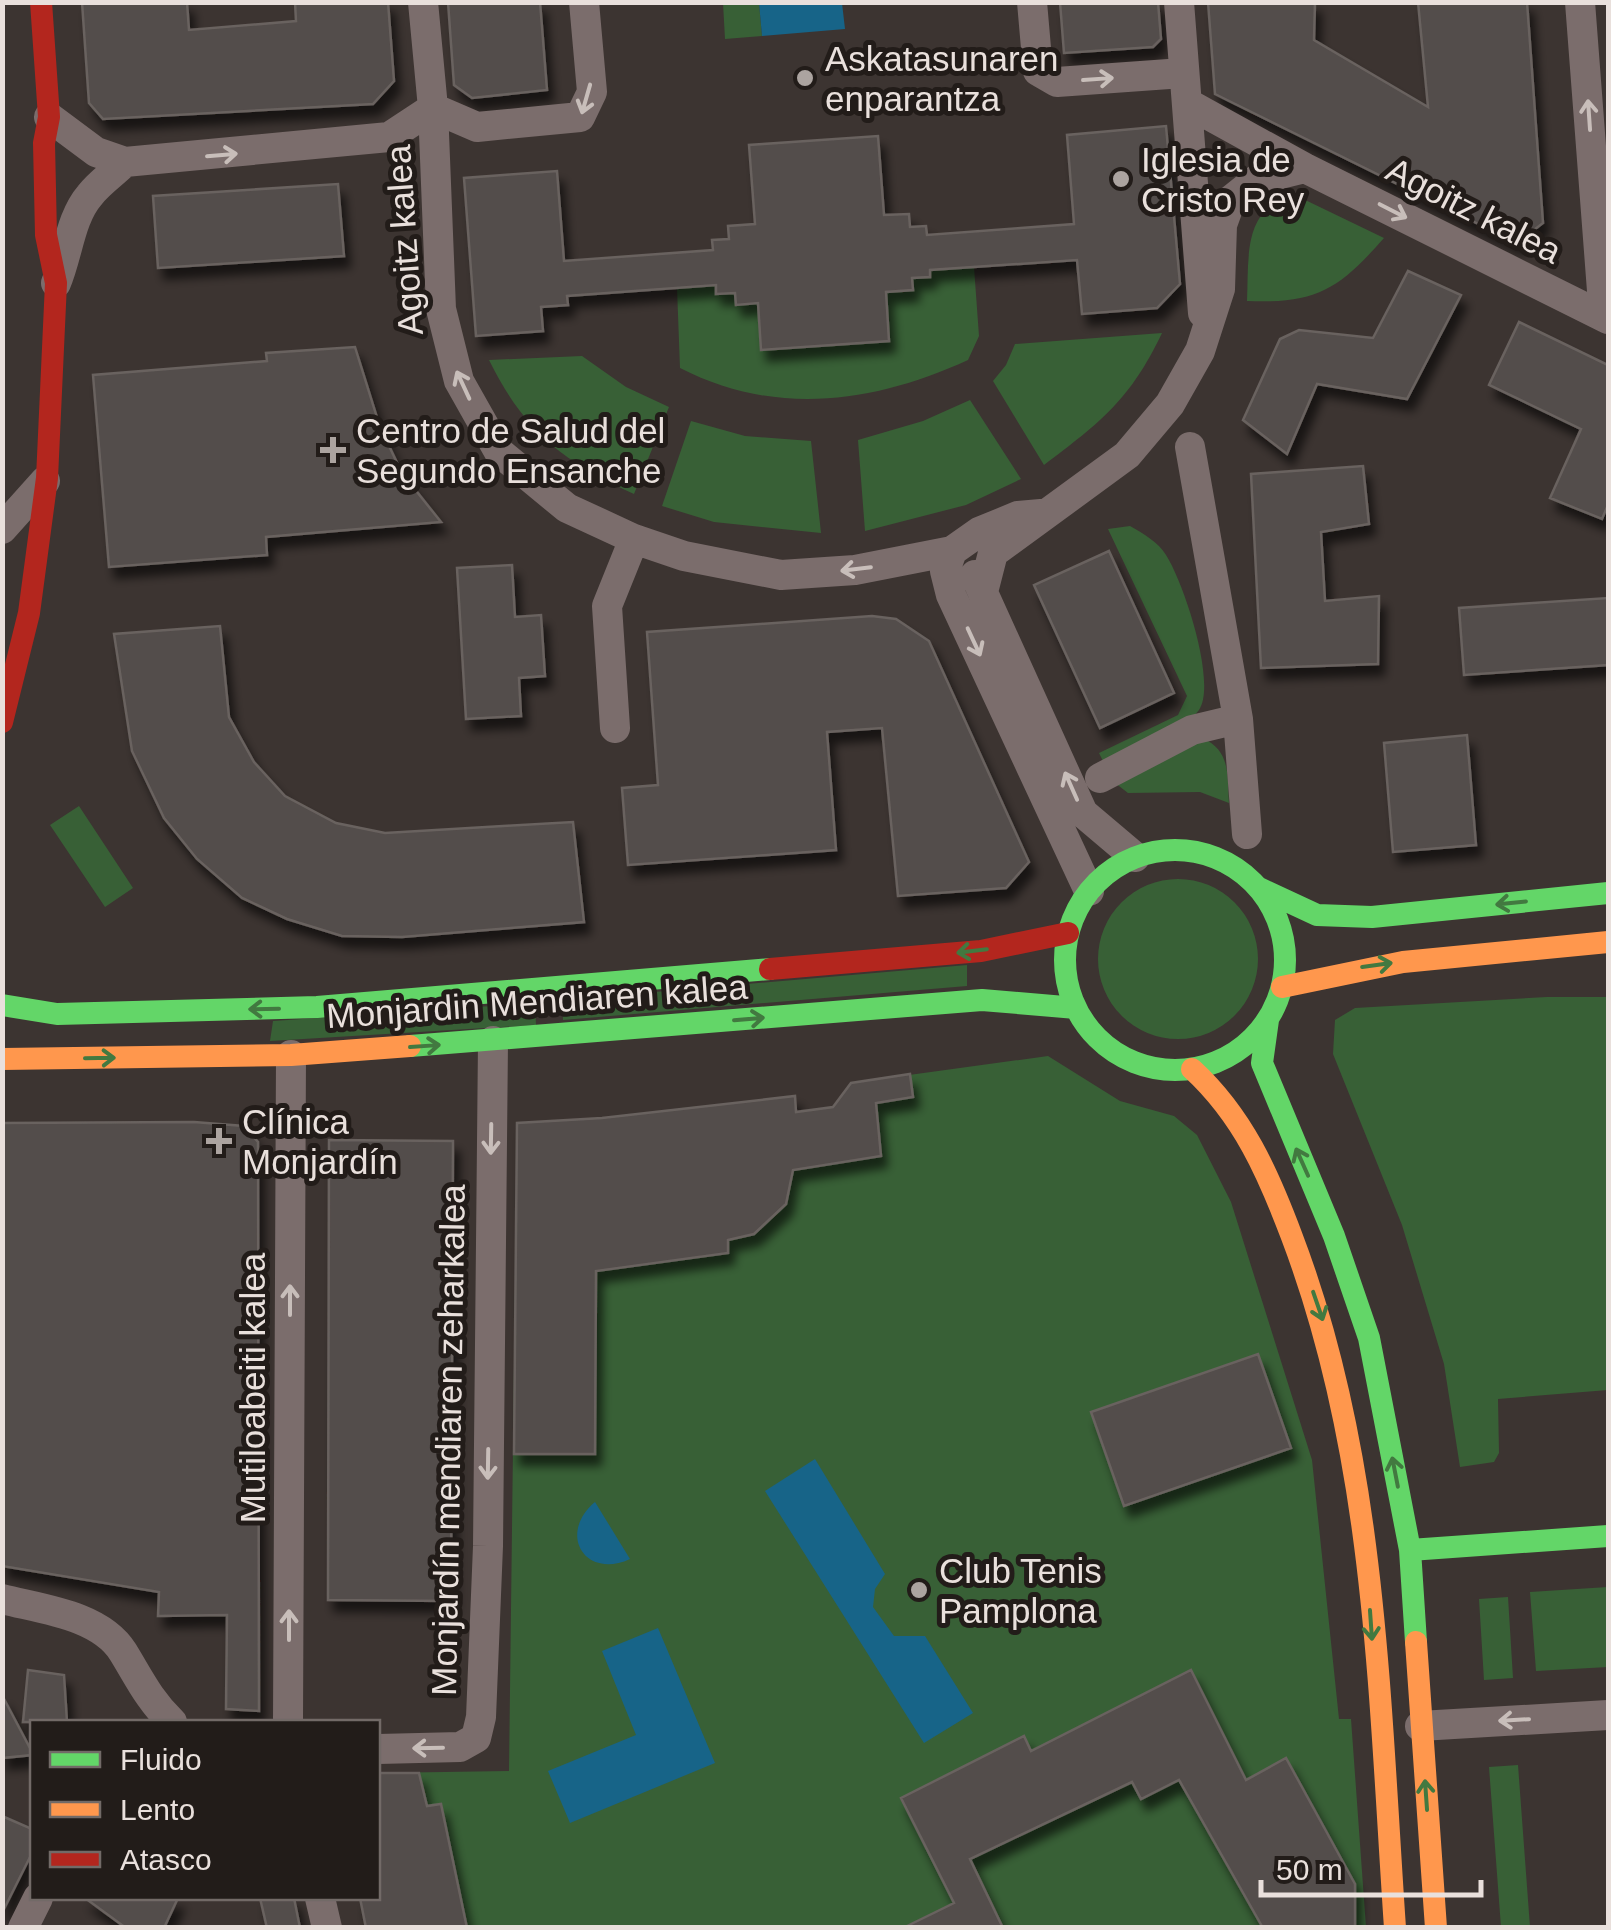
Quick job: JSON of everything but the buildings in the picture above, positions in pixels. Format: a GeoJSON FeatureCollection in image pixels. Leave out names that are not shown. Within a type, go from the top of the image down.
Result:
{"type":"FeatureCollection","features":[{"type":"Feature","properties":{"kind":"main road"},"geometry":{"type":"LineString","coordinates":[[2,722],[16,609],[47,478],[56,283],[46,235],[44,142],[48,117],[41,2]]}},
{"type":"Feature","properties":{"kind":"main road"},"geometry":{"type":"LineString","coordinates":[[1268,1020],[1234,1054],[1192,1069],[1164,1070],[1123,1056],[1090,1031],[1076,1008],[1065,971],[1068,933],[1089,891],[1109,870],[1135,857],[1168,850],[1202,853],[1233,866],[1259,888],[1318,915],[1372,917],[1608,893]]}},
{"type":"Feature","properties":{"kind":"main road"},"geometry":{"type":"LineString","coordinates":[[1259,888],[1277,918],[1285,952],[1282,987],[1268,1020],[1262,1062],[1334,1236],[1368,1338],[1410,1550],[1436,1928]]}},
{"type":"Feature","properties":{"kind":"main road","name":"Monjardin Mendiaren kalea"},"geometry":{"type":"LineString","coordinates":[[2,1005],[57,1014],[317,1008],[980,951],[1068,933]]}},
{"type":"Feature","properties":{"kind":"main road"},"geometry":{"type":"LineString","coordinates":[[1282,987],[1375,964],[1608,942]]}},
{"type":"Feature","properties":{"kind":"main road","name":"Monjardin Mendiaren kalea"},"geometry":{"type":"LineString","coordinates":[[2,1059],[291,1055],[493,1042],[982,1000],[1076,1008]]}},
{"type":"Feature","properties":{"kind":"main road"},"geometry":{"type":"LineString","coordinates":[[1192,1069],[1244,1122],[1298,1246],[1329,1338],[1350,1431],[1365,1544],[1395,1928]]}},
{"type":"Feature","properties":{"kind":"main road"},"geometry":{"type":"LineString","coordinates":[[1410,1550],[1608,1536]]}},
{"type":"Feature","properties":{"kind":"street"},"geometry":{"type":"LineString","coordinates":[[423,2],[433,108],[477,128],[580,117],[592,92],[584,2]]}},
{"type":"Feature","properties":{"kind":"street"},"geometry":{"type":"LineString","coordinates":[[1032,2],[1038,71],[1046,79],[1185,88],[1178,2]]}},
{"type":"Feature","properties":{"kind":"street"},"geometry":{"type":"LineString","coordinates":[[1580,2],[1606,318]]}},
{"type":"Feature","properties":{"kind":"street","name":"Agoitz kalea"},"geometry":{"type":"LineString","coordinates":[[1185,88],[1306,168],[1606,318]]}},
{"type":"Feature","properties":{"kind":"street","name":"Agoitz kalea"},"geometry":{"type":"LineString","coordinates":[[1185,88],[1205,329]]}},
{"type":"Feature","properties":{"kind":"street","name":"Agoitz kalea"},"geometry":{"type":"LineString","coordinates":[[125,162],[390,138],[433,108]]}},
{"type":"Feature","properties":{"kind":"street","name":"Agoitz kalea"},"geometry":{"type":"LineString","coordinates":[[433,108],[441,309],[460,381],[499,452],[567,508],[634,539],[684,556],[781,575],[856,570],[952,551],[979,532],[1018,516],[1041,514]]}},
{"type":"Feature","properties":{"kind":"street"},"geometry":{"type":"LineString","coordinates":[[48,117],[96,152],[125,162],[90,195],[77,216],[70,251],[56,283]]}},
{"type":"Feature","properties":{"kind":"street","name":"Agoitz kalea"},"geometry":{"type":"LineString","coordinates":[[983,592],[993,553],[1026,531],[1041,514],[1127,455],[1170,404],[1200,351],[1220,289],[1222,226],[1231,200],[1256,180],[1306,168]]}},
{"type":"Feature","properties":{"kind":"street"},"geometry":{"type":"LineString","coordinates":[[1190,447],[1238,719],[1247,834]]}},
{"type":"Feature","properties":{"kind":"street"},"geometry":{"type":"LineString","coordinates":[[2,529],[47,478]]}},
{"type":"Feature","properties":{"kind":"street"},"geometry":{"type":"LineString","coordinates":[[616,728],[607,606],[634,539]]}},
{"type":"Feature","properties":{"kind":"street"},"geometry":{"type":"LineString","coordinates":[[1089,891],[951,595],[946,571],[952,551],[974,572],[1083,813],[1135,857]]}},
{"type":"Feature","properties":{"kind":"street"},"geometry":{"type":"LineString","coordinates":[[1100,778],[1192,730],[1238,719]]}},
{"type":"Feature","properties":{"kind":"street","name":"Monjardín mendiaren zeharkalea"},"geometry":{"type":"LineString","coordinates":[[380,1749],[460,1747],[476,1738],[481,1717],[488,1546],[493,1042]]}},
{"type":"Feature","properties":{"kind":"street","name":"Mutiloabeiti kalea"},"geometry":{"type":"LineString","coordinates":[[288,1720],[291,1055]]}},
{"type":"Feature","properties":{"kind":"street"},"geometry":{"type":"LineString","coordinates":[[2,1599],[81,1619],[120,1648],[142,1710],[167,1720]]}},
{"type":"Feature","properties":{"kind":"street"},"geometry":{"type":"LineString","coordinates":[[1420,1726],[1608,1715]]}},
{"type":"Feature","properties":{"kind":"street"},"geometry":{"type":"LineString","coordinates":[[23,1928],[37,1900]]}},
{"type":"Feature","properties":{"kind":"street"},"geometry":{"type":"LineString","coordinates":[[320,1900],[327,1928]]}},
{"type":"Feature","properties":{"kind":"green space"},"geometry":{"type":"Polygon","coordinates":[[[723,3],[759,3],[762,36],[725,39],[723,3]]]}},
{"type":"Feature","properties":{"kind":"green space"},"geometry":{"type":"Polygon","coordinates":[[[1299,197],[1384,238],[1353,270],[1325,290],[1292,300],[1247,301],[1249,250],[1258,221],[1280,201],[1299,197]]]}},
{"type":"Feature","properties":{"kind":"green space"},"geometry":{"type":"Polygon","coordinates":[[[974,267],[979,336],[968,360],[933,375],[861,394],[788,398],[716,383],[680,368],[677,288],[716,285],[717,294],[735,293],[736,305],[758,303],[762,350],[889,341],[886,292],[913,290],[912,278],[930,277],[930,270],[974,267]]]}},
{"type":"Feature","properties":{"kind":"green space"},"geometry":{"type":"Polygon","coordinates":[[[1162,333],[1126,393],[1082,436],[1044,465],[993,381],[1015,344],[1162,333]]]}},
{"type":"Feature","properties":{"kind":"green space"},"geometry":{"type":"Polygon","coordinates":[[[582,356],[626,387],[669,407],[634,494],[586,469],[548,441],[516,406],[489,360],[582,356]]]}},
{"type":"Feature","properties":{"kind":"green space"},"geometry":{"type":"Polygon","coordinates":[[[970,400],[1021,479],[966,505],[865,531],[858,440],[923,421],[970,400]]]}},
{"type":"Feature","properties":{"kind":"green space"},"geometry":{"type":"Polygon","coordinates":[[[691,421],[745,436],[811,441],[821,533],[714,522],[662,506],[691,421]]]}},
{"type":"Feature","properties":{"kind":"green space"},"geometry":{"type":"Polygon","coordinates":[[[1130,526],[1159,546],[1173,569],[1196,633],[1204,678],[1203,697],[1199,710],[1182,724],[1104,763],[1099,753],[1178,715],[1187,696],[1108,529],[1130,526]]]}},
{"type":"Feature","properties":{"kind":"green space"},"geometry":{"type":"Polygon","coordinates":[[[1203,738],[1223,757],[1229,803],[1200,792],[1128,793],[1110,779],[1203,738]]]}},
{"type":"Feature","properties":{"kind":"green space"},"geometry":{"type":"Polygon","coordinates":[[[79,806],[133,888],[105,907],[50,825],[79,806]]]}},
{"type":"Feature","properties":{"kind":"green space"},"geometry":{"type":"Polygon","coordinates":[[[1178,879],[1209,885],[1235,902],[1252,928],[1258,959],[1252,990],[1235,1016],[1209,1033],[1178,1039],[1147,1033],[1121,1016],[1104,990],[1098,959],[1104,928],[1121,902],[1147,885],[1178,879]]]}},
{"type":"Feature","properties":{"kind":"green space"},"geometry":{"type":"Polygon","coordinates":[[[967,965],[967,986],[563,1020],[562,1000],[967,965]]]}},
{"type":"Feature","properties":{"kind":"green space"},"geometry":{"type":"Polygon","coordinates":[[[1608,997],[1608,1390],[1498,1399],[1499,1453],[1494,1462],[1460,1467],[1444,1364],[1402,1225],[1333,1054],[1335,1020],[1355,1008],[1608,997]]]}},
{"type":"Feature","properties":{"kind":"green space"},"geometry":{"type":"Polygon","coordinates":[[[535,1003],[536,1025],[270,1041],[273,1021],[535,1003]]]}},
{"type":"Feature","properties":{"kind":"green space","name":"Club Tenis Pamplona"},"geometry":{"type":"Polygon","coordinates":[[[1048,1056],[1120,1101],[1174,1116],[1197,1135],[1231,1202],[1312,1460],[1339,1719],[1351,1719],[1366,1927],[366,1928],[360,1900],[380,1900],[380,1773],[509,1771],[517,1123],[602,1118],[795,1096],[797,1112],[833,1107],[851,1083],[1048,1056]]]}},
{"type":"Feature","properties":{"kind":"green space"},"geometry":{"type":"Polygon","coordinates":[[[1608,1587],[1608,1667],[1536,1671],[1530,1592],[1608,1587]]]}},
{"type":"Feature","properties":{"kind":"green space"},"geometry":{"type":"Polygon","coordinates":[[[1508,1597],[1513,1678],[1484,1680],[1479,1599],[1508,1597]]]}},
{"type":"Feature","properties":{"kind":"green space"},"geometry":{"type":"Polygon","coordinates":[[[1518,1765],[1530,1927],[1501,1927],[1489,1767],[1518,1765]]]}},
{"type":"Feature","properties":{"kind":"water"},"geometry":{"type":"Polygon","coordinates":[[[759,3],[842,3],[845,29],[762,36],[759,3]]]}},
{"type":"Feature","properties":{"kind":"water"},"geometry":{"type":"Polygon","coordinates":[[[815,1459],[885,1574],[875,1589],[873,1607],[894,1636],[925,1636],[973,1713],[924,1743],[765,1491],[815,1459]]]}},
{"type":"Feature","properties":{"kind":"water"},"geometry":{"type":"Polygon","coordinates":[[[595,1502],[630,1559],[600,1563],[581,1550],[578,1527],[595,1502]]]}},
{"type":"Feature","properties":{"kind":"water"},"geometry":{"type":"Polygon","coordinates":[[[658,1628],[715,1763],[570,1823],[548,1771],[636,1735],[602,1651],[658,1628]]]}},
{"type":"Feature","properties":{"kind":"traffic: fast"},"geometry":{"type":"LineString","coordinates":[[1175,850],[1217,859],[1253,882],[1276,918],[1285,960],[1276,1002],[1253,1038],[1217,1061],[1175,1070],[1133,1061],[1097,1038],[1074,1002],[1065,960],[1074,918],[1097,882],[1133,859],[1175,850]]}},
{"type":"Feature","properties":{"kind":"traffic: fast"},"geometry":{"type":"LineString","coordinates":[[1259,888],[1317,915],[1372,917],[1608,893]]}},
{"type":"Feature","properties":{"kind":"traffic: fast"},"geometry":{"type":"LineString","coordinates":[[2,1005],[57,1014],[317,1007],[770,969]]}},
{"type":"Feature","properties":{"kind":"traffic: fast"},"geometry":{"type":"LineString","coordinates":[[410,1046],[982,1000],[1076,1008]]}},
{"type":"Feature","properties":{"kind":"traffic: fast"},"geometry":{"type":"LineString","coordinates":[[1268,1020],[1262,1063],[1334,1236],[1369,1338],[1410,1550],[1416,1642]]}},
{"type":"Feature","properties":{"kind":"traffic: fast"},"geometry":{"type":"LineString","coordinates":[[1410,1550],[1608,1536]]}},
{"type":"Feature","properties":{"kind":"traffic: slow"},"geometry":{"type":"LineString","coordinates":[[1282,987],[1403,962],[1608,942]]}},
{"type":"Feature","properties":{"kind":"traffic: slow"},"geometry":{"type":"LineString","coordinates":[[2,1059],[291,1055],[410,1046]]}},
{"type":"Feature","properties":{"kind":"traffic: slow"},"geometry":{"type":"LineString","coordinates":[[1192,1069],[1240,1126],[1273,1190],[1320,1321],[1341,1405],[1357,1491],[1378,1665],[1395,1928]]}},
{"type":"Feature","properties":{"kind":"traffic: slow"},"geometry":{"type":"LineString","coordinates":[[1416,1642],[1436,1928]]}},
{"type":"Feature","properties":{"kind":"traffic: jam"},"geometry":{"type":"LineString","coordinates":[[2,722],[29,613],[47,478],[56,283],[46,235],[44,143],[49,117],[41,2]]}},
{"type":"Feature","properties":{"kind":"traffic: jam"},"geometry":{"type":"LineString","coordinates":[[770,969],[981,951],[1068,933]]}},
{"type":"Feature","properties":{"kind":"place","name":"Askatasunaren enparantza"},"geometry":{"type":"Point","coordinates":[805,78]}},
{"type":"Feature","properties":{"kind":"place","name":"Iglesia de Cristo Rey"},"geometry":{"type":"Point","coordinates":[1121,179]}},
{"type":"Feature","properties":{"kind":"place","name":"Centro de Salud del Segundo Ensanche"},"geometry":{"type":"Point","coordinates":[333,450]}},
{"type":"Feature","properties":{"kind":"place","name":"Clínica Monjardín"},"geometry":{"type":"Point","coordinates":[219,1141]}},
{"type":"Feature","properties":{"kind":"place","name":"Club Tenis Pamplona"},"geometry":{"type":"Point","coordinates":[919,1590]}}]}
